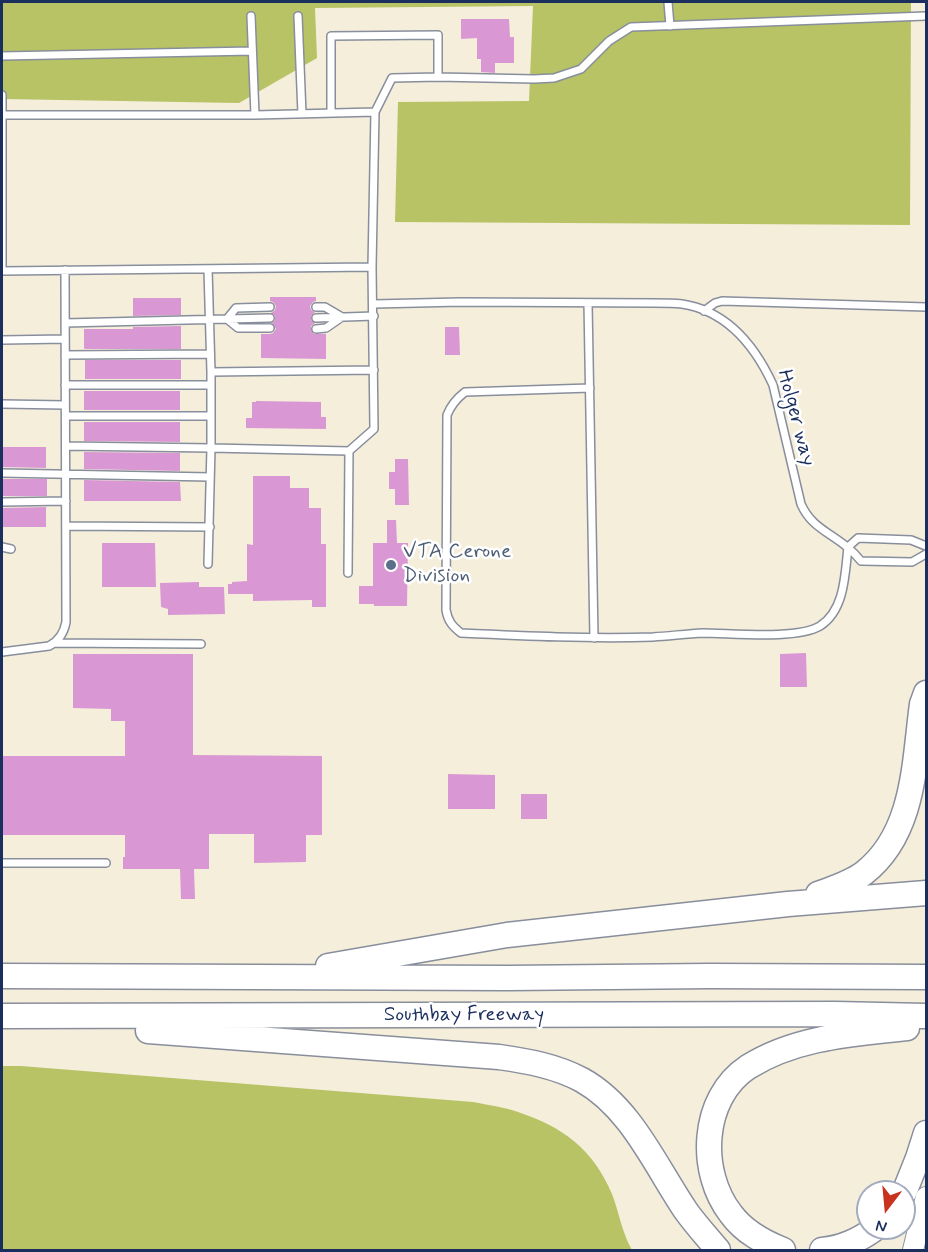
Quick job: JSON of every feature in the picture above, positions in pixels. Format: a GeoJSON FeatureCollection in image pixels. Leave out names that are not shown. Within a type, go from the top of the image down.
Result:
{"type":"FeatureCollection","features":[{"type":"Feature","properties":{"kind":"highway"},"geometry":{"type":"LineString","coordinates":[[788,904],[843,884],[862,874],[878,861],[890,845],[900,828],[911,789],[922,704],[927,693]]}},
{"type":"Feature","properties":{"kind":"highway"},"geometry":{"type":"LineString","coordinates":[[266,977],[507,935],[788,904],[927,893]]}},
{"type":"Feature","properties":{"kind":"highway","name":"Southbay Freeway"},"geometry":{"type":"LineString","coordinates":[[2,976],[508,978],[927,976]]}},
{"type":"Feature","properties":{"kind":"highway"},"geometry":{"type":"LineString","coordinates":[[2,1005],[927,1005]]}},
{"type":"Feature","properties":{"kind":"highway","name":"Southbay Freeway"},"geometry":{"type":"LineString","coordinates":[[2,1016],[823,1014],[927,1016]]}},
{"type":"Feature","properties":{"kind":"highway"},"geometry":{"type":"LineString","coordinates":[[75,1017],[142,1030],[499,1056],[557,1069],[582,1080],[603,1095],[623,1115],[688,1214],[718,1251]]}},
{"type":"Feature","properties":{"kind":"highway"},"geometry":{"type":"LineString","coordinates":[[802,1251],[775,1247],[747,1231],[718,1195],[711,1173],[709,1150],[711,1126],[717,1106],[728,1086],[746,1069],[772,1054],[799,1044],[833,1036],[927,1026]]}},
{"type":"Feature","properties":{"kind":"highway"},"geometry":{"type":"LineString","coordinates":[[909,1180],[927,1133]]}},
{"type":"Feature","properties":{"kind":"highway"},"geometry":{"type":"LineString","coordinates":[[822,1251],[835,1249],[858,1240]]}},
{"type":"Feature","properties":{"kind":"street"},"geometry":{"type":"LineString","coordinates":[[913,1251],[927,1197]]}},
{"type":"Feature","properties":{"kind":"lane"},"geometry":{"type":"LineString","coordinates":[[668,2],[670,26]]}},
{"type":"Feature","properties":{"kind":"lane"},"geometry":{"type":"LineString","coordinates":[[251,16],[255,115]]}},
{"type":"Feature","properties":{"kind":"lane"},"geometry":{"type":"LineString","coordinates":[[298,16],[302,114]]}},
{"type":"Feature","properties":{"kind":"lane"},"geometry":{"type":"LineString","coordinates":[[66,446],[349,451],[374,429],[372,267],[375,112],[392,78],[554,78],[581,69],[609,41],[631,27],[927,16]]}},
{"type":"Feature","properties":{"kind":"lane"},"geometry":{"type":"LineString","coordinates":[[332,113],[331,36],[438,35],[438,77]]}},
{"type":"Feature","properties":{"kind":"lane"},"geometry":{"type":"LineString","coordinates":[[2,56],[252,51]]}},
{"type":"Feature","properties":{"kind":"lane"},"geometry":{"type":"LineString","coordinates":[[2,96],[2,272],[372,267]]}},
{"type":"Feature","properties":{"kind":"lane"},"geometry":{"type":"LineString","coordinates":[[2,116],[375,112]]}},
{"type":"Feature","properties":{"kind":"lane"},"geometry":{"type":"LineString","coordinates":[[208,269],[211,372],[208,564]]}},
{"type":"Feature","properties":{"kind":"lane"},"geometry":{"type":"LineString","coordinates":[[2,652],[43,648],[54,643],[62,634],[66,622],[65,270]]}},
{"type":"Feature","properties":{"kind":"lane"},"geometry":{"type":"LineString","coordinates":[[704,311],[722,301],[927,307]]}},
{"type":"Feature","properties":{"kind":"lane","name":"Holger way"},"geometry":{"type":"LineString","coordinates":[[374,304],[460,302],[682,304],[714,315],[744,338],[765,368],[775,395],[805,514],[812,523],[848,547]]}},
{"type":"Feature","properties":{"kind":"lane"},"geometry":{"type":"LineString","coordinates":[[588,303],[594,638]]}},
{"type":"Feature","properties":{"kind":"lane"},"geometry":{"type":"LineString","coordinates":[[316,307],[325,307],[342,317]]}},
{"type":"Feature","properties":{"kind":"lane"},"geometry":{"type":"LineString","coordinates":[[227,319],[236,308],[270,308]]}},
{"type":"Feature","properties":{"kind":"lane"},"geometry":{"type":"LineString","coordinates":[[316,318],[374,316]]}},
{"type":"Feature","properties":{"kind":"lane"},"geometry":{"type":"LineString","coordinates":[[316,328],[326,328],[342,317]]}},
{"type":"Feature","properties":{"kind":"lane"},"geometry":{"type":"LineString","coordinates":[[65,323],[270,318]]}},
{"type":"Feature","properties":{"kind":"lane"},"geometry":{"type":"LineString","coordinates":[[227,319],[238,328],[270,328]]}},
{"type":"Feature","properties":{"kind":"lane"},"geometry":{"type":"LineString","coordinates":[[2,340],[65,339]]}},
{"type":"Feature","properties":{"kind":"lane"},"geometry":{"type":"LineString","coordinates":[[65,355],[210,354]]}},
{"type":"Feature","properties":{"kind":"lane"},"geometry":{"type":"LineString","coordinates":[[211,372],[374,370]]}},
{"type":"Feature","properties":{"kind":"lane"},"geometry":{"type":"LineString","coordinates":[[65,385],[211,385]]}},
{"type":"Feature","properties":{"kind":"lane"},"geometry":{"type":"LineString","coordinates":[[590,388],[465,392],[450,406],[447,416],[446,610],[448,620],[461,633],[594,638],[702,633],[802,632],[820,626],[828,619],[840,601],[848,547],[858,538],[911,540],[927,546]]}},
{"type":"Feature","properties":{"kind":"lane"},"geometry":{"type":"LineString","coordinates":[[2,404],[65,405]]}},
{"type":"Feature","properties":{"kind":"lane"},"geometry":{"type":"LineString","coordinates":[[66,416],[211,416]]}},
{"type":"Feature","properties":{"kind":"lane"},"geometry":{"type":"LineString","coordinates":[[348,573],[349,451]]}},
{"type":"Feature","properties":{"kind":"lane"},"geometry":{"type":"LineString","coordinates":[[2,473],[210,477]]}},
{"type":"Feature","properties":{"kind":"lane"},"geometry":{"type":"LineString","coordinates":[[2,502],[66,501]]}},
{"type":"Feature","properties":{"kind":"lane"},"geometry":{"type":"LineString","coordinates":[[66,525],[210,527]]}},
{"type":"Feature","properties":{"kind":"lane"},"geometry":{"type":"LineString","coordinates":[[2,547],[11,549]]}},
{"type":"Feature","properties":{"kind":"lane"},"geometry":{"type":"LineString","coordinates":[[848,547],[861,561],[912,562],[927,554]]}},
{"type":"Feature","properties":{"kind":"lane"},"geometry":{"type":"LineString","coordinates":[[54,643],[201,644]]}},
{"type":"Feature","properties":{"kind":"lane"},"geometry":{"type":"LineString","coordinates":[[2,863],[106,863]]}},
{"type":"Feature","properties":{"kind":"green space"},"geometry":{"type":"Polygon","coordinates":[[[2,2],[911,2],[910,225],[395,222],[398,102],[529,101],[533,6],[315,8],[317,58],[239,103],[2,99],[2,2]]]}},
{"type":"Feature","properties":{"kind":"green space"},"geometry":{"type":"Polygon","coordinates":[[[2,1066],[473,1102],[513,1110],[563,1133],[586,1152],[596,1164],[612,1194],[632,1250],[2,1250],[2,1066]]]}},
{"type":"Feature","properties":{"kind":"building"},"geometry":{"type":"Polygon","coordinates":[[[461,19],[509,19],[510,37],[514,37],[514,63],[495,63],[495,73],[481,72],[481,59],[477,59],[477,38],[461,39],[461,19]]]}},
{"type":"Feature","properties":{"kind":"building"},"geometry":{"type":"Polygon","coordinates":[[[270,297],[316,297],[316,301],[310,306],[315,312],[311,316],[311,320],[315,323],[311,326],[311,330],[314,334],[326,334],[326,359],[261,358],[261,334],[273,333],[276,329],[272,323],[275,316],[271,313],[276,306],[270,301],[270,297]]]}},
{"type":"Feature","properties":{"kind":"building"},"geometry":{"type":"Polygon","coordinates":[[[133,298],[181,298],[181,315],[133,316],[133,298]]]}},
{"type":"Feature","properties":{"kind":"building"},"geometry":{"type":"Polygon","coordinates":[[[181,326],[181,349],[84,348],[84,329],[181,326]]]}},
{"type":"Feature","properties":{"kind":"building"},"geometry":{"type":"Polygon","coordinates":[[[445,327],[459,327],[460,355],[445,355],[445,327]]]}},
{"type":"Feature","properties":{"kind":"building"},"geometry":{"type":"Polygon","coordinates":[[[85,360],[181,360],[181,379],[85,379],[85,360]]]}},
{"type":"Feature","properties":{"kind":"building"},"geometry":{"type":"Polygon","coordinates":[[[84,391],[180,391],[180,410],[84,410],[84,391]]]}},
{"type":"Feature","properties":{"kind":"building"},"geometry":{"type":"Polygon","coordinates":[[[252,402],[321,402],[321,417],[326,417],[326,429],[246,428],[246,418],[252,418],[252,402]]]}},
{"type":"Feature","properties":{"kind":"building"},"geometry":{"type":"Polygon","coordinates":[[[84,422],[180,422],[180,442],[84,441],[84,422]]]}},
{"type":"Feature","properties":{"kind":"building"},"geometry":{"type":"Polygon","coordinates":[[[2,447],[46,447],[46,468],[2,467],[2,447]]]}},
{"type":"Feature","properties":{"kind":"building"},"geometry":{"type":"Polygon","coordinates":[[[84,452],[180,453],[180,471],[84,469],[84,452]]]}},
{"type":"Feature","properties":{"kind":"building"},"geometry":{"type":"Polygon","coordinates":[[[395,459],[408,459],[409,505],[395,505],[395,489],[389,489],[389,472],[395,472],[395,459]]]}},
{"type":"Feature","properties":{"kind":"building"},"geometry":{"type":"Polygon","coordinates":[[[253,476],[290,476],[290,488],[309,488],[309,508],[321,508],[321,544],[326,544],[326,607],[312,607],[312,600],[253,601],[253,594],[228,594],[228,584],[247,581],[247,544],[253,545],[253,476]]]}},
{"type":"Feature","properties":{"kind":"building"},"geometry":{"type":"Polygon","coordinates":[[[2,479],[47,479],[47,496],[2,496],[2,479]]]}},
{"type":"Feature","properties":{"kind":"building"},"geometry":{"type":"Polygon","coordinates":[[[84,480],[180,482],[181,501],[84,501],[84,480]]]}},
{"type":"Feature","properties":{"kind":"building"},"geometry":{"type":"Polygon","coordinates":[[[46,507],[46,527],[2,527],[2,508],[46,507]]]}},
{"type":"Feature","properties":{"kind":"building","name":"VTA Cerone Division"},"geometry":{"type":"Polygon","coordinates":[[[387,520],[396,520],[397,543],[408,543],[407,606],[359,604],[359,586],[373,586],[373,543],[387,543],[387,520]]]}},
{"type":"Feature","properties":{"kind":"building"},"geometry":{"type":"Polygon","coordinates":[[[102,543],[155,543],[156,587],[102,587],[102,543]]]}},
{"type":"Feature","properties":{"kind":"building"},"geometry":{"type":"Polygon","coordinates":[[[199,582],[199,587],[224,587],[225,614],[168,615],[168,609],[161,607],[160,583],[199,582]]]}},
{"type":"Feature","properties":{"kind":"building"},"geometry":{"type":"Polygon","coordinates":[[[806,653],[807,687],[780,687],[780,654],[806,653]]]}},
{"type":"Feature","properties":{"kind":"building"},"geometry":{"type":"Polygon","coordinates":[[[73,654],[193,654],[193,755],[322,756],[322,835],[306,835],[306,862],[254,863],[254,834],[209,834],[209,869],[194,869],[195,899],[181,899],[180,869],[123,869],[125,835],[2,835],[2,756],[125,756],[125,721],[111,721],[111,709],[73,708],[73,654]]]}},
{"type":"Feature","properties":{"kind":"building"},"geometry":{"type":"Polygon","coordinates":[[[448,774],[495,775],[495,809],[448,809],[448,774]]]}},
{"type":"Feature","properties":{"kind":"building"},"geometry":{"type":"Polygon","coordinates":[[[521,794],[547,794],[547,819],[521,819],[521,794]]]}},
{"type":"Feature","properties":{"kind":"place","name":"VTA Cerone Division"},"geometry":{"type":"Point","coordinates":[391,565]}}]}
